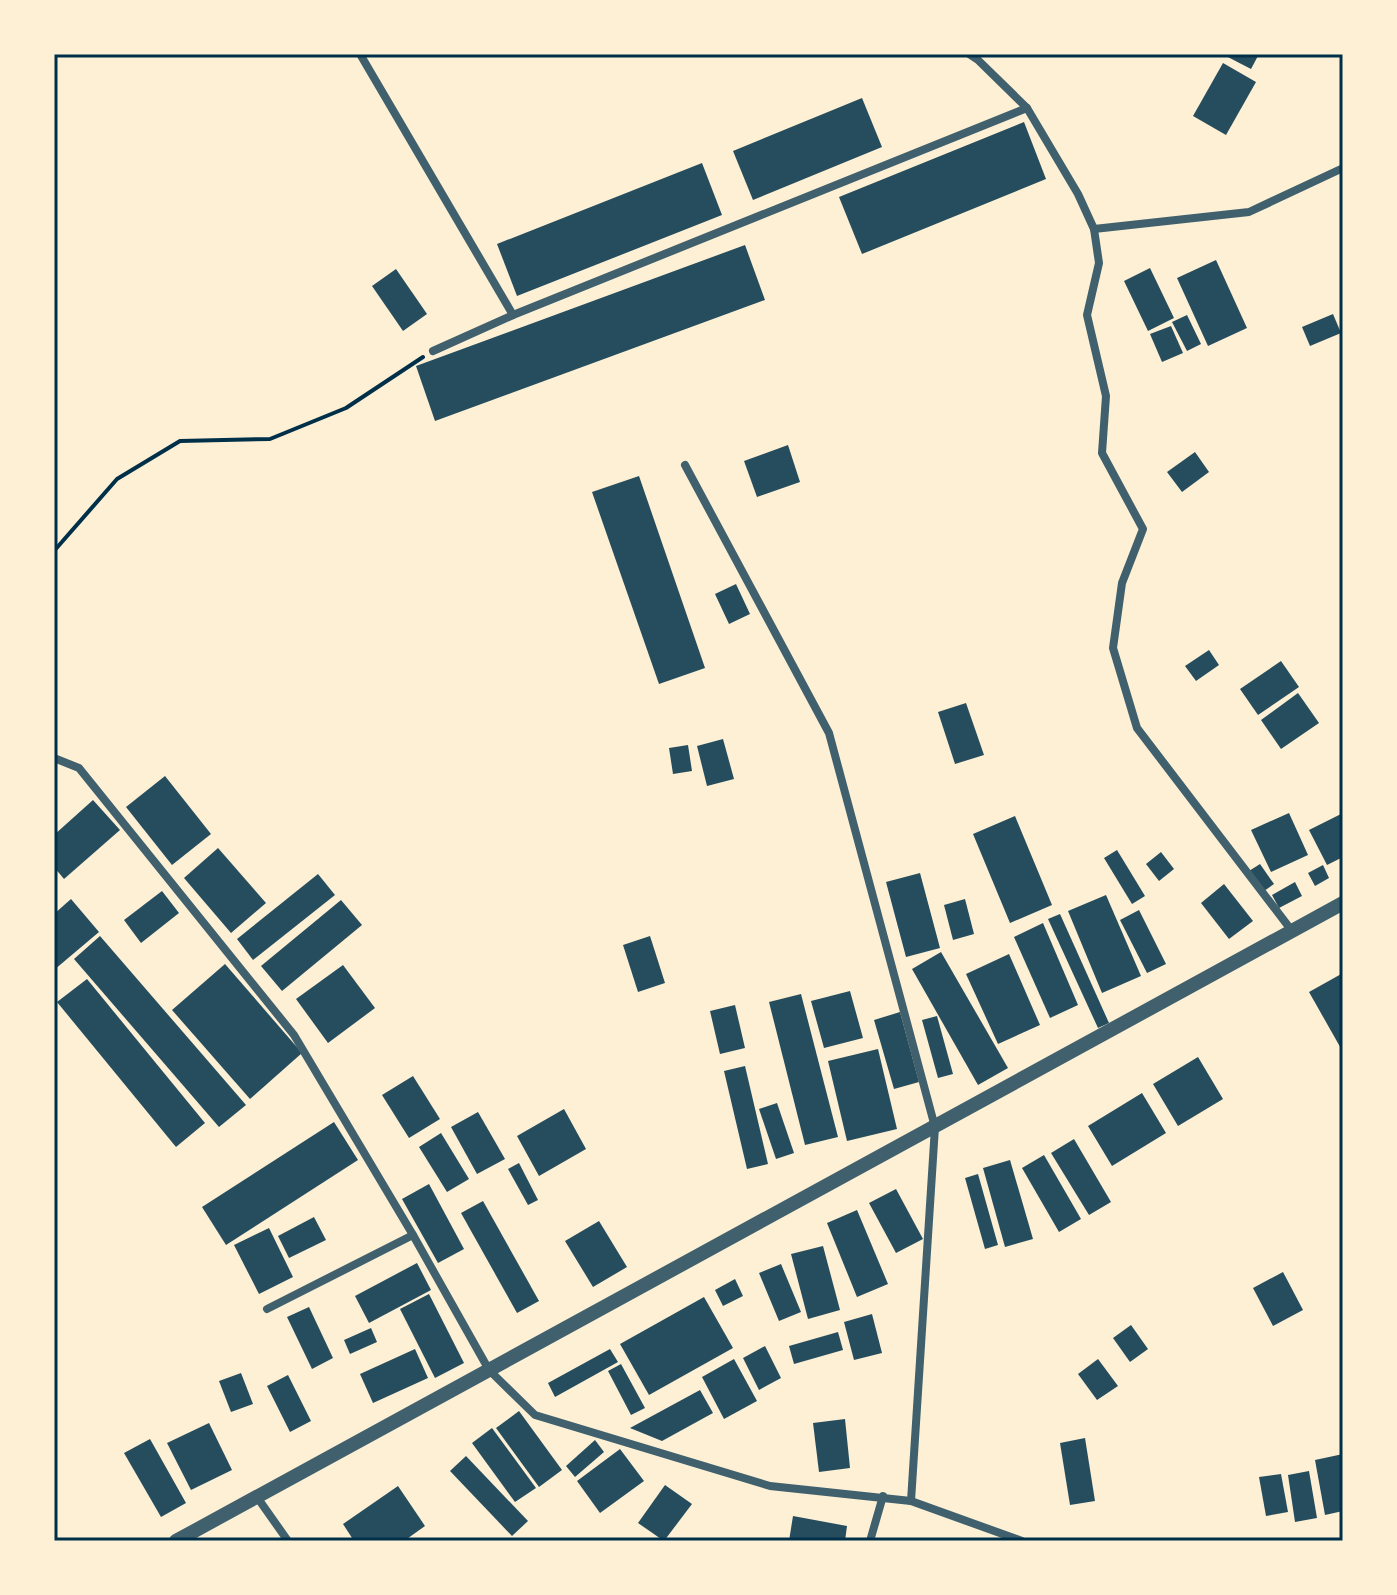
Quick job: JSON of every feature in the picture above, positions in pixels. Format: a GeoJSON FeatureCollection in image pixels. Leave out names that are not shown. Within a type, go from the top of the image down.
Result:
{"type":"FeatureCollection","features":[{"type":"Feature","properties":{"kind":"street"},"geometry":{"type":"LineString","coordinates":[[360,54],[513,315]]}},
{"type":"Feature","properties":{"kind":"street"},"geometry":{"type":"LineString","coordinates":[[969,54],[1027,108],[1071,182],[1094,229],[1099,263],[1087,315],[1106,396],[1102,453],[1143,529],[1122,583],[1113,648],[1137,728],[1292,931]]}},
{"type":"Feature","properties":{"kind":"street"},"geometry":{"type":"LineString","coordinates":[[433,351],[513,315],[1027,108]]}},
{"type":"Feature","properties":{"kind":"street"},"geometry":{"type":"LineString","coordinates":[[1094,229],[1249,212],[1343,168]]}},
{"type":"Feature","properties":{"kind":"street"},"geometry":{"type":"LineString","coordinates":[[685,465],[829,733],[935,1127],[911,1501]]}},
{"type":"Feature","properties":{"kind":"street"},"geometry":{"type":"LineString","coordinates":[[54,758],[79,768],[294,1035],[489,1370],[535,1415],[770,1486],[911,1501],[1022,1541]]}},
{"type":"Feature","properties":{"kind":"street"},"geometry":{"type":"LineString","coordinates":[[176,1541],[1343,903]]}},
{"type":"Feature","properties":{"kind":"street"},"geometry":{"type":"LineString","coordinates":[[267,1309],[413,1235]]}},
{"type":"Feature","properties":{"kind":"street"},"geometry":{"type":"LineString","coordinates":[[870,1541],[883,1496]]}},
{"type":"Feature","properties":{"kind":"street"},"geometry":{"type":"LineString","coordinates":[[257,1497],[288,1541]]}},
{"type":"Feature","properties":{"kind":"path"},"geometry":{"type":"LineString","coordinates":[[54,551],[117,479],[180,441],[270,439],[346,408],[433,351]]}},
{"type":"Feature","properties":{"kind":"building"},"geometry":{"type":"Polygon","coordinates":[[[1222,54],[1259,54],[1251,69],[1222,54]]]}},
{"type":"Feature","properties":{"kind":"building"},"geometry":{"type":"Polygon","coordinates":[[[1223,63],[1256,82],[1226,135],[1193,116],[1223,63]]]}},
{"type":"Feature","properties":{"kind":"building"},"geometry":{"type":"Polygon","coordinates":[[[862,98],[882,147],[753,200],[733,151],[862,98]]]}},
{"type":"Feature","properties":{"kind":"building"},"geometry":{"type":"Polygon","coordinates":[[[1024,122],[1046,179],[862,254],[839,197],[1024,122]]]}},
{"type":"Feature","properties":{"kind":"building"},"geometry":{"type":"Polygon","coordinates":[[[702,163],[722,215],[517,296],[497,244],[702,163]]]}},
{"type":"Feature","properties":{"kind":"building"},"geometry":{"type":"Polygon","coordinates":[[[745,245],[765,300],[435,421],[416,366],[745,245]]]}},
{"type":"Feature","properties":{"kind":"building"},"geometry":{"type":"Polygon","coordinates":[[[1216,260],[1247,328],[1208,346],[1177,278],[1216,260]]]}},
{"type":"Feature","properties":{"kind":"building"},"geometry":{"type":"Polygon","coordinates":[[[1150,268],[1174,318],[1148,331],[1124,281],[1150,268]]]}},
{"type":"Feature","properties":{"kind":"building"},"geometry":{"type":"Polygon","coordinates":[[[396,269],[427,314],[403,331],[372,286],[396,269]]]}},
{"type":"Feature","properties":{"kind":"building"},"geometry":{"type":"Polygon","coordinates":[[[1333,314],[1341,333],[1310,346],[1302,327],[1333,314]]]}},
{"type":"Feature","properties":{"kind":"building"},"geometry":{"type":"Polygon","coordinates":[[[1187,315],[1201,344],[1187,351],[1172,322],[1187,315]]]}},
{"type":"Feature","properties":{"kind":"building"},"geometry":{"type":"Polygon","coordinates":[[[1171,326],[1183,353],[1162,362],[1150,334],[1171,326]]]}},
{"type":"Feature","properties":{"kind":"building"},"geometry":{"type":"Polygon","coordinates":[[[788,445],[800,482],[757,497],[744,461],[788,445]]]}},
{"type":"Feature","properties":{"kind":"building"},"geometry":{"type":"Polygon","coordinates":[[[1195,452],[1209,472],[1182,492],[1167,472],[1195,452]]]}},
{"type":"Feature","properties":{"kind":"building"},"geometry":{"type":"Polygon","coordinates":[[[639,476],[705,668],[659,684],[592,492],[639,476]]]}},
{"type":"Feature","properties":{"kind":"building"},"geometry":{"type":"Polygon","coordinates":[[[736,584],[750,614],[729,624],[715,594],[736,584]]]}},
{"type":"Feature","properties":{"kind":"building"},"geometry":{"type":"Polygon","coordinates":[[[1209,650],[1219,665],[1196,681],[1185,666],[1209,650]]]}},
{"type":"Feature","properties":{"kind":"building"},"geometry":{"type":"Polygon","coordinates":[[[1281,661],[1299,687],[1258,715],[1240,689],[1281,661]]]}},
{"type":"Feature","properties":{"kind":"building"},"geometry":{"type":"Polygon","coordinates":[[[1298,693],[1319,723],[1281,749],[1261,720],[1298,693]]]}},
{"type":"Feature","properties":{"kind":"building"},"geometry":{"type":"Polygon","coordinates":[[[966,703],[984,755],[955,764],[938,712],[966,703]]]}},
{"type":"Feature","properties":{"kind":"building"},"geometry":{"type":"Polygon","coordinates":[[[723,739],[734,779],[707,786],[697,746],[723,739]]]}},
{"type":"Feature","properties":{"kind":"building"},"geometry":{"type":"Polygon","coordinates":[[[688,745],[692,771],[673,774],[669,748],[688,745]]]}},
{"type":"Feature","properties":{"kind":"building"},"geometry":{"type":"Polygon","coordinates":[[[165,776],[211,834],[172,865],[126,807],[165,776]]]}},
{"type":"Feature","properties":{"kind":"building"},"geometry":{"type":"Polygon","coordinates":[[[93,800],[120,830],[64,879],[54,867],[54,835],[93,800]]]}},
{"type":"Feature","properties":{"kind":"building"},"geometry":{"type":"Polygon","coordinates":[[[1289,813],[1308,855],[1271,872],[1251,830],[1289,813]]]}},
{"type":"Feature","properties":{"kind":"building"},"geometry":{"type":"Polygon","coordinates":[[[1343,813],[1343,857],[1327,865],[1309,830],[1343,813]]]}},
{"type":"Feature","properties":{"kind":"building"},"geometry":{"type":"Polygon","coordinates":[[[1015,816],[1052,905],[1010,923],[973,834],[1015,816]]]}},
{"type":"Feature","properties":{"kind":"building"},"geometry":{"type":"Polygon","coordinates":[[[218,848],[266,903],[231,933],[184,878],[218,848]]]}},
{"type":"Feature","properties":{"kind":"building"},"geometry":{"type":"Polygon","coordinates":[[[1117,850],[1145,896],[1132,904],[1104,858],[1117,850]]]}},
{"type":"Feature","properties":{"kind":"building"},"geometry":{"type":"Polygon","coordinates":[[[1161,852],[1174,869],[1159,881],[1146,864],[1161,852]]]}},
{"type":"Feature","properties":{"kind":"building"},"geometry":{"type":"Polygon","coordinates":[[[1260,864],[1274,884],[1264,891],[1249,871],[1260,864]]]}},
{"type":"Feature","properties":{"kind":"building"},"geometry":{"type":"Polygon","coordinates":[[[1323,865],[1329,878],[1315,886],[1308,873],[1323,865]]]}},
{"type":"Feature","properties":{"kind":"building"},"geometry":{"type":"Polygon","coordinates":[[[920,873],[940,948],[906,957],[886,882],[920,873]]]}},
{"type":"Feature","properties":{"kind":"building"},"geometry":{"type":"Polygon","coordinates":[[[318,874],[335,895],[253,960],[237,939],[318,874]]]}},
{"type":"Feature","properties":{"kind":"building"},"geometry":{"type":"Polygon","coordinates":[[[1295,882],[1302,896],[1279,908],[1272,895],[1295,882]]]}},
{"type":"Feature","properties":{"kind":"building"},"geometry":{"type":"Polygon","coordinates":[[[1224,884],[1253,921],[1229,939],[1201,903],[1224,884]]]}},
{"type":"Feature","properties":{"kind":"building"},"geometry":{"type":"Polygon","coordinates":[[[162,891],[179,913],[141,943],[124,920],[162,891]]]}},
{"type":"Feature","properties":{"kind":"building"},"geometry":{"type":"Polygon","coordinates":[[[1106,895],[1141,976],[1102,993],[1068,911],[1106,895]]]}},
{"type":"Feature","properties":{"kind":"building"},"geometry":{"type":"Polygon","coordinates":[[[71,899],[99,932],[54,970],[54,914],[71,899]]]}},
{"type":"Feature","properties":{"kind":"building"},"geometry":{"type":"Polygon","coordinates":[[[965,899],[974,934],[953,940],[944,905],[965,899]]]}},
{"type":"Feature","properties":{"kind":"building"},"geometry":{"type":"Polygon","coordinates":[[[341,900],[362,925],[282,991],[261,966],[341,900]]]}},
{"type":"Feature","properties":{"kind":"building"},"geometry":{"type":"Polygon","coordinates":[[[1139,910],[1166,964],[1147,973],[1120,920],[1139,910]]]}},
{"type":"Feature","properties":{"kind":"building"},"geometry":{"type":"Polygon","coordinates":[[[1060,914],[1109,1023],[1098,1028],[1048,919],[1060,914]]]}},
{"type":"Feature","properties":{"kind":"building"},"geometry":{"type":"Polygon","coordinates":[[[1043,923],[1078,1005],[1050,1018],[1014,937],[1043,923]]]}},
{"type":"Feature","properties":{"kind":"building"},"geometry":{"type":"Polygon","coordinates":[[[100,936],[246,1105],[219,1127],[74,959],[100,936]]]}},
{"type":"Feature","properties":{"kind":"building"},"geometry":{"type":"Polygon","coordinates":[[[650,936],[665,983],[638,992],[623,945],[650,936]]]}},
{"type":"Feature","properties":{"kind":"building"},"geometry":{"type":"Polygon","coordinates":[[[941,952],[1008,1068],[978,1085],[912,969],[941,952]]]}},
{"type":"Feature","properties":{"kind":"building"},"geometry":{"type":"Polygon","coordinates":[[[1009,954],[1040,1025],[998,1044],[966,974],[1009,954]]]}},
{"type":"Feature","properties":{"kind":"building"},"geometry":{"type":"Polygon","coordinates":[[[225,964],[302,1053],[250,1099],[172,1010],[225,964]]]}},
{"type":"Feature","properties":{"kind":"building"},"geometry":{"type":"Polygon","coordinates":[[[343,965],[375,1008],[328,1043],[296,999],[343,965]]]}},
{"type":"Feature","properties":{"kind":"building"},"geometry":{"type":"Polygon","coordinates":[[[1343,973],[1343,1052],[1309,992],[1343,973]]]}},
{"type":"Feature","properties":{"kind":"building"},"geometry":{"type":"Polygon","coordinates":[[[87,979],[205,1123],[176,1147],[57,1002],[87,979]]]}},
{"type":"Feature","properties":{"kind":"building"},"geometry":{"type":"Polygon","coordinates":[[[850,991],[863,1038],[824,1048],[811,1001],[850,991]]]}},
{"type":"Feature","properties":{"kind":"building"},"geometry":{"type":"Polygon","coordinates":[[[801,994],[838,1137],[805,1145],[769,1002],[801,994]]]}},
{"type":"Feature","properties":{"kind":"building"},"geometry":{"type":"Polygon","coordinates":[[[735,1005],[745,1048],[720,1054],[710,1011],[735,1005]]]}},
{"type":"Feature","properties":{"kind":"building"},"geometry":{"type":"Polygon","coordinates":[[[900,1012],[919,1082],[894,1089],[874,1020],[900,1012]]]}},
{"type":"Feature","properties":{"kind":"building"},"geometry":{"type":"Polygon","coordinates":[[[937,1016],[953,1074],[938,1078],[922,1020],[937,1016]]]}},
{"type":"Feature","properties":{"kind":"building"},"geometry":{"type":"Polygon","coordinates":[[[878,1049],[897,1129],[847,1141],[828,1061],[878,1049]]]}},
{"type":"Feature","properties":{"kind":"building"},"geometry":{"type":"Polygon","coordinates":[[[1198,1057],[1223,1099],[1178,1126],[1153,1084],[1198,1057]]]}},
{"type":"Feature","properties":{"kind":"building"},"geometry":{"type":"Polygon","coordinates":[[[745,1066],[768,1164],[747,1169],[724,1071],[745,1066]]]}},
{"type":"Feature","properties":{"kind":"building"},"geometry":{"type":"Polygon","coordinates":[[[413,1076],[440,1119],[409,1138],[382,1095],[413,1076]]]}},
{"type":"Feature","properties":{"kind":"building"},"geometry":{"type":"Polygon","coordinates":[[[1142,1093],[1166,1133],[1112,1166],[1088,1126],[1142,1093]]]}},
{"type":"Feature","properties":{"kind":"building"},"geometry":{"type":"Polygon","coordinates":[[[777,1103],[794,1153],[776,1159],[759,1109],[777,1103]]]}},
{"type":"Feature","properties":{"kind":"building"},"geometry":{"type":"Polygon","coordinates":[[[564,1109],[586,1149],[539,1176],[517,1136],[564,1109]]]}},
{"type":"Feature","properties":{"kind":"building"},"geometry":{"type":"Polygon","coordinates":[[[478,1112],[505,1159],[477,1174],[451,1127],[478,1112]]]}},
{"type":"Feature","properties":{"kind":"building"},"geometry":{"type":"Polygon","coordinates":[[[334,1122],[358,1160],[226,1245],[202,1207],[334,1122]]]}},
{"type":"Feature","properties":{"kind":"building"},"geometry":{"type":"Polygon","coordinates":[[[441,1133],[469,1179],[447,1192],[419,1147],[441,1133]]]}},
{"type":"Feature","properties":{"kind":"building"},"geometry":{"type":"Polygon","coordinates":[[[1074,1139],[1111,1202],[1089,1215],[1051,1153],[1074,1139]]]}},
{"type":"Feature","properties":{"kind":"building"},"geometry":{"type":"Polygon","coordinates":[[[1044,1155],[1081,1219],[1059,1232],[1022,1168],[1044,1155]]]}},
{"type":"Feature","properties":{"kind":"building"},"geometry":{"type":"Polygon","coordinates":[[[1010,1160],[1033,1239],[1005,1247],[983,1168],[1010,1160]]]}},
{"type":"Feature","properties":{"kind":"building"},"geometry":{"type":"Polygon","coordinates":[[[519,1163],[538,1200],[528,1205],[508,1169],[519,1163]]]}},
{"type":"Feature","properties":{"kind":"building"},"geometry":{"type":"Polygon","coordinates":[[[978,1174],[998,1245],[985,1249],[965,1178],[978,1174]]]}},
{"type":"Feature","properties":{"kind":"building"},"geometry":{"type":"Polygon","coordinates":[[[429,1184],[464,1249],[438,1263],[402,1199],[429,1184]]]}},
{"type":"Feature","properties":{"kind":"building"},"geometry":{"type":"Polygon","coordinates":[[[896,1189],[923,1239],[896,1253],[869,1203],[896,1189]]]}},
{"type":"Feature","properties":{"kind":"building"},"geometry":{"type":"Polygon","coordinates":[[[483,1201],[539,1301],[517,1313],[461,1213],[483,1201]]]}},
{"type":"Feature","properties":{"kind":"building"},"geometry":{"type":"Polygon","coordinates":[[[857,1210],[888,1284],[857,1297],[827,1223],[857,1210]]]}},
{"type":"Feature","properties":{"kind":"building"},"geometry":{"type":"Polygon","coordinates":[[[314,1217],[326,1240],[289,1258],[278,1236],[314,1217]]]}},
{"type":"Feature","properties":{"kind":"building"},"geometry":{"type":"Polygon","coordinates":[[[599,1221],[627,1267],[593,1287],[565,1241],[599,1221]]]}},
{"type":"Feature","properties":{"kind":"building"},"geometry":{"type":"Polygon","coordinates":[[[269,1228],[293,1277],[259,1294],[234,1245],[269,1228]]]}},
{"type":"Feature","properties":{"kind":"building"},"geometry":{"type":"Polygon","coordinates":[[[823,1246],[840,1310],[808,1319],[791,1254],[823,1246]]]}},
{"type":"Feature","properties":{"kind":"building"},"geometry":{"type":"Polygon","coordinates":[[[417,1263],[431,1290],[369,1323],[355,1296],[417,1263]]]}},
{"type":"Feature","properties":{"kind":"building"},"geometry":{"type":"Polygon","coordinates":[[[781,1264],[801,1312],[779,1321],[759,1273],[781,1264]]]}},
{"type":"Feature","properties":{"kind":"building"},"geometry":{"type":"Polygon","coordinates":[[[1283,1272],[1303,1310],[1273,1326],[1253,1288],[1283,1272]]]}},
{"type":"Feature","properties":{"kind":"building"},"geometry":{"type":"Polygon","coordinates":[[[735,1279],[743,1296],[723,1306],[715,1290],[735,1279]]]}},
{"type":"Feature","properties":{"kind":"building"},"geometry":{"type":"Polygon","coordinates":[[[429,1294],[464,1363],[435,1378],[400,1309],[429,1294]]]}},
{"type":"Feature","properties":{"kind":"building"},"geometry":{"type":"Polygon","coordinates":[[[704,1297],[733,1348],[649,1395],[620,1344],[704,1297]]]}},
{"type":"Feature","properties":{"kind":"building"},"geometry":{"type":"Polygon","coordinates":[[[309,1307],[333,1358],[312,1369],[287,1317],[309,1307]]]}},
{"type":"Feature","properties":{"kind":"building"},"geometry":{"type":"Polygon","coordinates":[[[872,1314],[882,1353],[854,1360],[844,1322],[872,1314]]]}},
{"type":"Feature","properties":{"kind":"building"},"geometry":{"type":"Polygon","coordinates":[[[1131,1325],[1148,1349],[1130,1362],[1113,1338],[1131,1325]]]}},
{"type":"Feature","properties":{"kind":"building"},"geometry":{"type":"Polygon","coordinates":[[[371,1328],[377,1342],[350,1354],[344,1340],[371,1328]]]}},
{"type":"Feature","properties":{"kind":"building"},"geometry":{"type":"Polygon","coordinates":[[[838,1332],[843,1350],[794,1364],[789,1346],[838,1332]]]}},
{"type":"Feature","properties":{"kind":"building"},"geometry":{"type":"Polygon","coordinates":[[[765,1346],[781,1378],[759,1390],[743,1358],[765,1346]]]}},
{"type":"Feature","properties":{"kind":"building"},"geometry":{"type":"Polygon","coordinates":[[[415,1349],[428,1378],[373,1403],[360,1374],[415,1349]]]}},
{"type":"Feature","properties":{"kind":"building"},"geometry":{"type":"Polygon","coordinates":[[[610,1349],[618,1362],[555,1397],[548,1383],[610,1349]]]}},
{"type":"Feature","properties":{"kind":"building"},"geometry":{"type":"Polygon","coordinates":[[[734,1359],[757,1401],[724,1419],[702,1377],[734,1359]]]}},
{"type":"Feature","properties":{"kind":"building"},"geometry":{"type":"Polygon","coordinates":[[[1098,1359],[1118,1386],[1097,1400],[1078,1374],[1098,1359]]]}},
{"type":"Feature","properties":{"kind":"building"},"geometry":{"type":"Polygon","coordinates":[[[621,1364],[645,1408],[631,1415],[608,1371],[621,1364]]]}},
{"type":"Feature","properties":{"kind":"building"},"geometry":{"type":"Polygon","coordinates":[[[241,1373],[253,1404],[231,1412],[219,1381],[241,1373]]]}},
{"type":"Feature","properties":{"kind":"building"},"geometry":{"type":"Polygon","coordinates":[[[288,1375],[311,1421],[290,1432],[267,1386],[288,1375]]]}},
{"type":"Feature","properties":{"kind":"building"},"geometry":{"type":"Polygon","coordinates":[[[700,1390],[713,1413],[662,1441],[630,1428],[700,1390]]]}},
{"type":"Feature","properties":{"kind":"building"},"geometry":{"type":"Polygon","coordinates":[[[519,1411],[562,1470],[539,1487],[496,1428],[519,1411]]]}},
{"type":"Feature","properties":{"kind":"building"},"geometry":{"type":"Polygon","coordinates":[[[845,1419],[850,1468],[819,1472],[813,1423],[845,1419]]]}},
{"type":"Feature","properties":{"kind":"building"},"geometry":{"type":"Polygon","coordinates":[[[209,1423],[232,1470],[191,1490],[167,1443],[209,1423]]]}},
{"type":"Feature","properties":{"kind":"building"},"geometry":{"type":"Polygon","coordinates":[[[492,1428],[536,1488],[515,1502],[472,1443],[492,1428]]]}},
{"type":"Feature","properties":{"kind":"building"},"geometry":{"type":"Polygon","coordinates":[[[1085,1438],[1095,1501],[1070,1505],[1060,1443],[1085,1438]]]}},
{"type":"Feature","properties":{"kind":"building"},"geometry":{"type":"Polygon","coordinates":[[[150,1439],[186,1503],[161,1517],[124,1453],[150,1439]]]}},
{"type":"Feature","properties":{"kind":"building"},"geometry":{"type":"Polygon","coordinates":[[[595,1440],[604,1452],[575,1477],[566,1466],[595,1440]]]}},
{"type":"Feature","properties":{"kind":"building"},"geometry":{"type":"Polygon","coordinates":[[[620,1449],[644,1481],[600,1513],[577,1481],[620,1449]]]}},
{"type":"Feature","properties":{"kind":"building"},"geometry":{"type":"Polygon","coordinates":[[[1343,1454],[1343,1511],[1325,1515],[1315,1460],[1343,1454]]]}},
{"type":"Feature","properties":{"kind":"building"},"geometry":{"type":"Polygon","coordinates":[[[466,1456],[528,1521],[512,1536],[450,1471],[466,1456]]]}},
{"type":"Feature","properties":{"kind":"building"},"geometry":{"type":"Polygon","coordinates":[[[1309,1471],[1317,1518],[1295,1522],[1288,1475],[1309,1471]]]}},
{"type":"Feature","properties":{"kind":"building"},"geometry":{"type":"Polygon","coordinates":[[[1281,1474],[1288,1512],[1266,1516],[1259,1477],[1281,1474]]]}},
{"type":"Feature","properties":{"kind":"building"},"geometry":{"type":"Polygon","coordinates":[[[665,1485],[692,1504],[664,1541],[638,1523],[665,1485]]]}},
{"type":"Feature","properties":{"kind":"building"},"geometry":{"type":"Polygon","coordinates":[[[398,1486],[425,1526],[404,1541],[354,1541],[343,1524],[398,1486]]]}},
{"type":"Feature","properties":{"kind":"building"},"geometry":{"type":"Polygon","coordinates":[[[793,1516],[847,1526],[845,1541],[789,1541],[793,1516]]]}}]}
